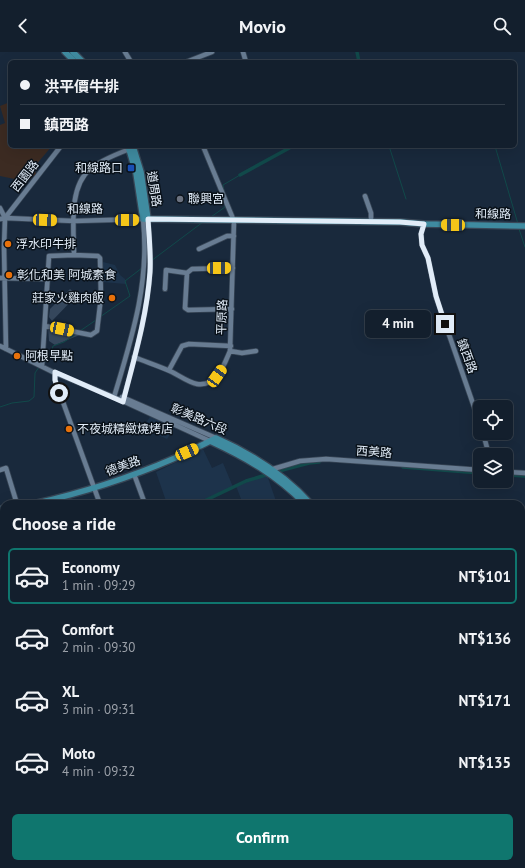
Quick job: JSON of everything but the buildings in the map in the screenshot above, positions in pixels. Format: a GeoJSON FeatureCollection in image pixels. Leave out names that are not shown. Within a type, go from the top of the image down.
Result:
{"type":"FeatureCollection","features":[{"type":"Feature","properties":{"kind":"main road"},"geometry":{"type":"LineString","coordinates":[[65,52],[73,60]]}},
{"type":"Feature","properties":{"kind":"main road"},"geometry":{"type":"LineString","coordinates":[[72,52],[81,60]]}},
{"type":"Feature","properties":{"kind":"main road","name":"道周路"},"geometry":{"type":"LineString","coordinates":[[132,148],[145,219]]}},
{"type":"Feature","properties":{"kind":"main road","name":"和線路"},"geometry":{"type":"LineString","coordinates":[[145,219],[400,222],[424,224],[525,226]]}},
{"type":"Feature","properties":{"kind":"main road","name":"德美路"},"geometry":{"type":"LineString","coordinates":[[48,500],[94,488],[159,465],[216,438]]}},
{"type":"Feature","properties":{"kind":"main road","name":"彰美路六段"},"geometry":{"type":"LineString","coordinates":[[216,438],[241,453]]}},
{"type":"Feature","properties":{"kind":"main road","name":"彰美路六段"},"geometry":{"type":"LineString","coordinates":[[210,441],[268,465],[272,473]]}},
{"type":"Feature","properties":{"kind":"main road"},"geometry":{"type":"LineString","coordinates":[[272,473],[301,500]]}},
{"type":"Feature","properties":{"kind":"main road"},"geometry":{"type":"LineString","coordinates":[[272,473],[306,500]]}},
{"type":"Feature","properties":{"kind":"street"},"geometry":{"type":"LineString","coordinates":[[191,60],[212,52]]}},
{"type":"Feature","properties":{"kind":"street","name":"西園路"},"geometry":{"type":"LineString","coordinates":[[2,219],[59,148]]}},
{"type":"Feature","properties":{"kind":"street"},"geometry":{"type":"LineString","coordinates":[[74,255],[75,199],[81,180],[92,168],[130,148]]}},
{"type":"Feature","properties":{"kind":"street","name":"平原路"},"geometry":{"type":"LineString","coordinates":[[134,357],[169,370],[197,384],[208,383],[217,376],[224,367],[230,349],[234,221],[204,148]]}},
{"type":"Feature","properties":{"kind":"street"},"geometry":{"type":"LineString","coordinates":[[365,196],[371,213],[371,222]]}},
{"type":"Feature","properties":{"kind":"street"},"geometry":{"type":"LineString","coordinates":[[0,208],[2,219],[2,278],[6,349]]}},
{"type":"Feature","properties":{"kind":"street","name":"和線路"},"geometry":{"type":"LineString","coordinates":[[2,219],[74,221],[145,219]]}},
{"type":"Feature","properties":{"kind":"street","name":"道周路"},"geometry":{"type":"LineString","coordinates":[[123,400],[143,325],[147,298],[150,270],[145,219]]}},
{"type":"Feature","properties":{"kind":"street","name":"道周路"},"geometry":{"type":"LineString","coordinates":[[114,397],[132,341],[140,301],[145,219]]}},
{"type":"Feature","properties":{"kind":"street","name":"鎮西路"},"geometry":{"type":"LineString","coordinates":[[424,224],[421,234],[422,245],[428,258],[436,296],[473,404]]}},
{"type":"Feature","properties":{"kind":"street"},"geometry":{"type":"LineString","coordinates":[[199,249],[227,236],[234,236]]}},
{"type":"Feature","properties":{"kind":"street"},"geometry":{"type":"LineString","coordinates":[[42,366],[46,326],[46,279],[49,256],[96,255],[100,258],[101,297],[97,331],[91,335],[46,326]]}},
{"type":"Feature","properties":{"kind":"street"},"geometry":{"type":"LineString","coordinates":[[165,289],[166,270],[187,273],[192,269],[233,268]]}},
{"type":"Feature","properties":{"kind":"street"},"geometry":{"type":"LineString","coordinates":[[187,273],[185,308],[188,310],[232,309]]}},
{"type":"Feature","properties":{"kind":"street"},"geometry":{"type":"LineString","coordinates":[[2,278],[46,279]]}},
{"type":"Feature","properties":{"kind":"street"},"geometry":{"type":"LineString","coordinates":[[169,370],[182,346],[189,344],[230,349],[242,353],[256,351]]}},
{"type":"Feature","properties":{"kind":"street","name":"彰美路六段"},"geometry":{"type":"LineString","coordinates":[[0,346],[55,372],[216,438]]}},
{"type":"Feature","properties":{"kind":"street"},"geometry":{"type":"LineString","coordinates":[[55,372],[55,380],[98,500]]}},
{"type":"Feature","properties":{"kind":"street","name":"彰美路六段"},"geometry":{"type":"LineString","coordinates":[[123,400],[210,441]]}},
{"type":"Feature","properties":{"kind":"street","name":"西美路"},"geometry":{"type":"LineString","coordinates":[[272,473],[300,462],[326,459],[473,470]]}},
{"type":"Feature","properties":{"kind":"street"},"geometry":{"type":"LineString","coordinates":[[0,470],[6,468],[16,500]]}},
{"type":"Feature","properties":{"kind":"street"},"geometry":{"type":"LineString","coordinates":[[513,472],[525,473]]}},
{"type":"Feature","properties":{"kind":"street"},"geometry":{"type":"LineString","coordinates":[[134,474],[144,500]]}},
{"type":"Feature","properties":{"kind":"shaded area"},"geometry":{"type":"Polygon","coordinates":[[[8,103],[8,148],[50,148],[34,167],[36,174],[29,180],[24,181],[0,176],[0,125],[5,123],[0,106],[8,103]]]}},
{"type":"Feature","properties":{"kind":"shaded area"},"geometry":{"type":"Polygon","coordinates":[[[103,262],[115,265],[120,275],[125,279],[126,284],[102,282],[103,262]]]}},
{"type":"Feature","properties":{"kind":"shaded area"},"geometry":{"type":"Polygon","coordinates":[[[70,289],[77,295],[52,321],[49,317],[50,309],[70,289]]]}},
{"type":"Feature","properties":{"kind":"shaded area"},"geometry":{"type":"Polygon","coordinates":[[[48,326],[82,334],[55,345],[49,341],[48,326]]]}},
{"type":"Feature","properties":{"kind":"shaded area"},"geometry":{"type":"Polygon","coordinates":[[[151,415],[175,427],[167,439],[143,428],[151,415]]]}},
{"type":"Feature","properties":{"kind":"shaded area"},"geometry":{"type":"Polygon","coordinates":[[[203,449],[212,468],[223,463],[233,487],[207,500],[166,500],[156,472],[203,449]]]}},
{"type":"Feature","properties":{"kind":"shaded area"},"geometry":{"type":"Polygon","coordinates":[[[267,475],[276,500],[241,500],[236,486],[267,475]]]}},
{"type":"Feature","properties":{"kind":"waterway"},"geometry":{"type":"LineString","coordinates":[[357,52],[359,60]]}},
{"type":"Feature","properties":{"kind":"waterway"},"geometry":{"type":"LineString","coordinates":[[240,175],[289,148]]}},
{"type":"Feature","properties":{"kind":"waterway"},"geometry":{"type":"LineString","coordinates":[[390,148],[406,199]]}},
{"type":"Feature","properties":{"kind":"waterway"},"geometry":{"type":"LineString","coordinates":[[496,148],[518,224]]}},
{"type":"Feature","properties":{"kind":"waterway"},"geometry":{"type":"LineString","coordinates":[[224,191],[223,185],[240,175]]}},
{"type":"Feature","properties":{"kind":"waterway"},"geometry":{"type":"LineString","coordinates":[[211,217],[225,207],[225,204]]}},
{"type":"Feature","properties":{"kind":"waterway"},"geometry":{"type":"LineString","coordinates":[[151,261],[203,222]]}},
{"type":"Feature","properties":{"kind":"waterway"},"geometry":{"type":"LineString","coordinates":[[519,229],[525,247]]}},
{"type":"Feature","properties":{"kind":"waterway"},"geometry":{"type":"LineString","coordinates":[[100,317],[130,296],[125,281],[142,268]]}},
{"type":"Feature","properties":{"kind":"waterway"},"geometry":{"type":"LineString","coordinates":[[80,331],[96,320]]}},
{"type":"Feature","properties":{"kind":"waterway"},"geometry":{"type":"LineString","coordinates":[[45,362],[50,358],[53,346],[64,342],[76,334]]}},
{"type":"Feature","properties":{"kind":"waterway"},"geometry":{"type":"LineString","coordinates":[[0,407],[12,403],[29,401],[34,397],[35,373],[39,367]]}},
{"type":"Feature","properties":{"kind":"waterway"},"geometry":{"type":"LineString","coordinates":[[275,472],[309,463],[319,462]]}},
{"type":"Feature","properties":{"kind":"waterway"},"geometry":{"type":"LineString","coordinates":[[403,467],[473,472]]}},
{"type":"Feature","properties":{"kind":"waterway"},"geometry":{"type":"LineString","coordinates":[[206,500],[246,481],[269,474]]}},
{"type":"Feature","properties":{"kind":"waterway"},"geometry":{"type":"LineString","coordinates":[[513,475],[525,476]]}},
{"type":"Feature","properties":{"kind":"place","name":"和線路口"},"geometry":{"type":"Point","coordinates":[131,168]}},
{"type":"Feature","properties":{"kind":"place","name":"聯興宮"},"geometry":{"type":"Point","coordinates":[180,199]}},
{"type":"Feature","properties":{"kind":"place","name":"浮水印牛排"},"geometry":{"type":"Point","coordinates":[8,244]}},
{"type":"Feature","properties":{"kind":"place","name":"彰化和美 阿城素食"},"geometry":{"type":"Point","coordinates":[9,275]}},
{"type":"Feature","properties":{"kind":"place","name":"莊家火雞肉飯"},"geometry":{"type":"Point","coordinates":[112,298]}},
{"type":"Feature","properties":{"kind":"place","name":"阿根早點"},"geometry":{"type":"Point","coordinates":[17,356]}},
{"type":"Feature","properties":{"kind":"place","name":"不夜城精緻燒烤店"},"geometry":{"type":"Point","coordinates":[69,429]}},
{"type":"Feature","properties":{"kind":"route"},"geometry":{"type":"LineString","coordinates":[[59,393],[55,380],[55,372],[123,402],[143,325],[147,298],[150,270],[148,219],[282,222],[400,222],[424,224],[421,234],[422,245],[428,258],[436,296],[445,324]]}}]}
